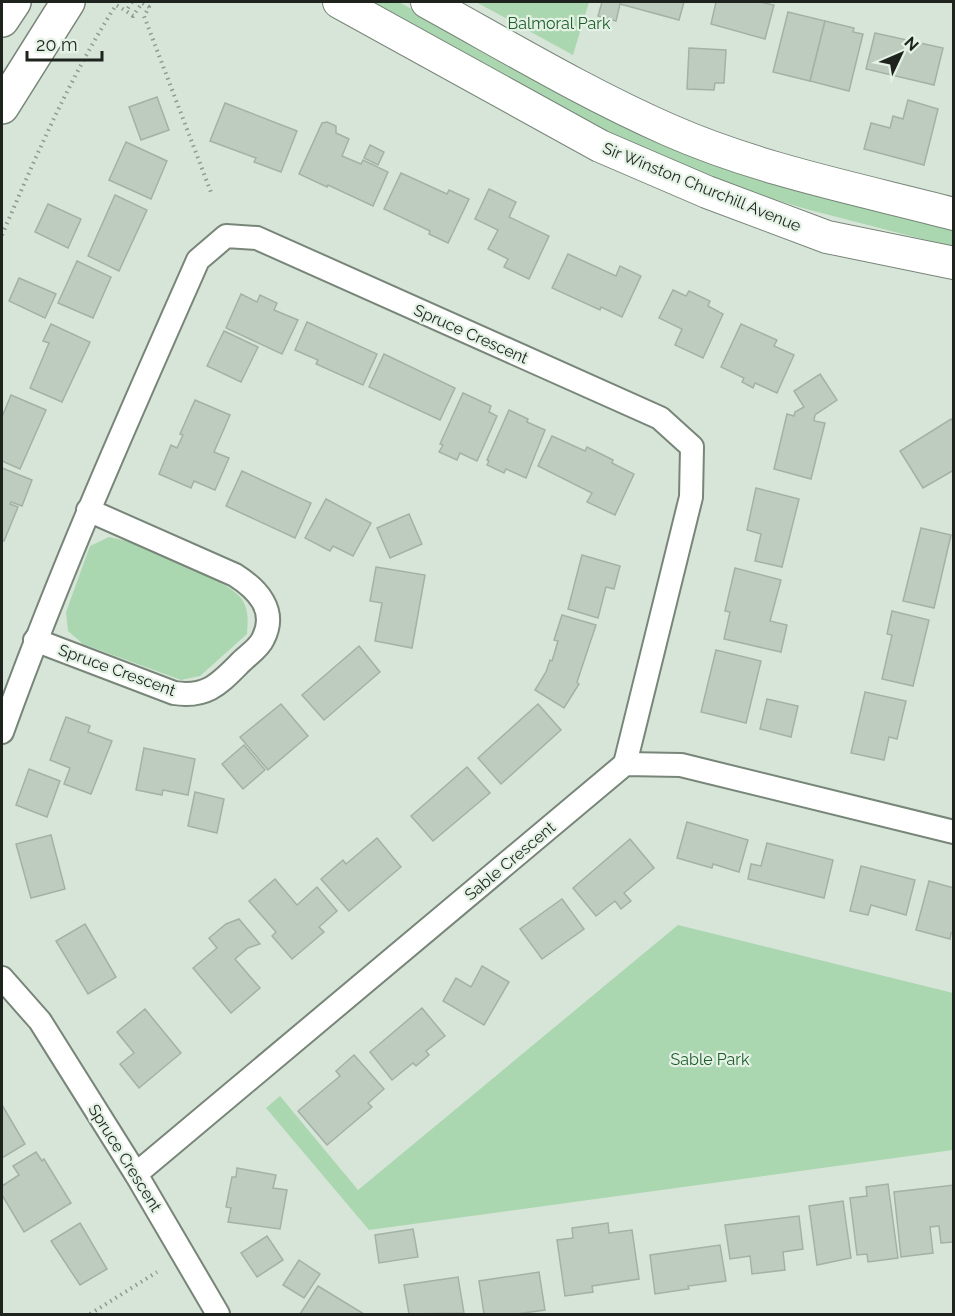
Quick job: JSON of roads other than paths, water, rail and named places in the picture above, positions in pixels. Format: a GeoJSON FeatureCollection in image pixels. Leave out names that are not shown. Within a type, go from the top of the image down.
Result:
{"type":"FeatureCollection","features":[{"type":"Feature","properties":{"kind":"main road"},"geometry":{"type":"LineString","coordinates":[[2,20],[14,2]]}},
{"type":"Feature","properties":{"kind":"main road"},"geometry":{"type":"LineString","coordinates":[[2,106],[68,2]]}},
{"type":"Feature","properties":{"kind":"main road","name":"Sir Winston Churchill Avenue"},"geometry":{"type":"LineString","coordinates":[[339,2],[600,146],[707,192],[827,237],[954,263]]}},
{"type":"Feature","properties":{"kind":"main road"},"geometry":{"type":"LineString","coordinates":[[427,2],[584,90],[671,131],[755,163],[954,214]]}},
{"type":"Feature","properties":{"kind":"street","name":"Spruce Crescent"},"geometry":{"type":"LineString","coordinates":[[2,732],[35,640],[88,510],[198,260],[226,236],[257,238],[660,418],[692,447],[691,497],[626,764]]}},
{"type":"Feature","properties":{"kind":"street","name":"Spruce Crescent"},"geometry":{"type":"LineString","coordinates":[[35,640],[174,693],[186,695],[198,694],[218,685],[262,641],[267,630],[268,617],[261,596],[235,574],[88,510]]}},
{"type":"Feature","properties":{"kind":"street"},"geometry":{"type":"LineString","coordinates":[[626,764],[681,765],[953,831]]}},
{"type":"Feature","properties":{"kind":"street","name":"Sable Crescent"},"geometry":{"type":"LineString","coordinates":[[136,1174],[626,764]]}},
{"type":"Feature","properties":{"kind":"street","name":"Spruce Crescent"},"geometry":{"type":"LineString","coordinates":[[2,978],[39,1021],[136,1174],[218,1314]]}},
{"type":"Feature","properties":{"kind":"park label","name":"Balmoral Park"},"geometry":{"type":"Point","coordinates":[559,23]}},
{"type":"Feature","properties":{"kind":"park label","name":"Sable Park"},"geometry":{"type":"Point","coordinates":[710,1059]}}]}
